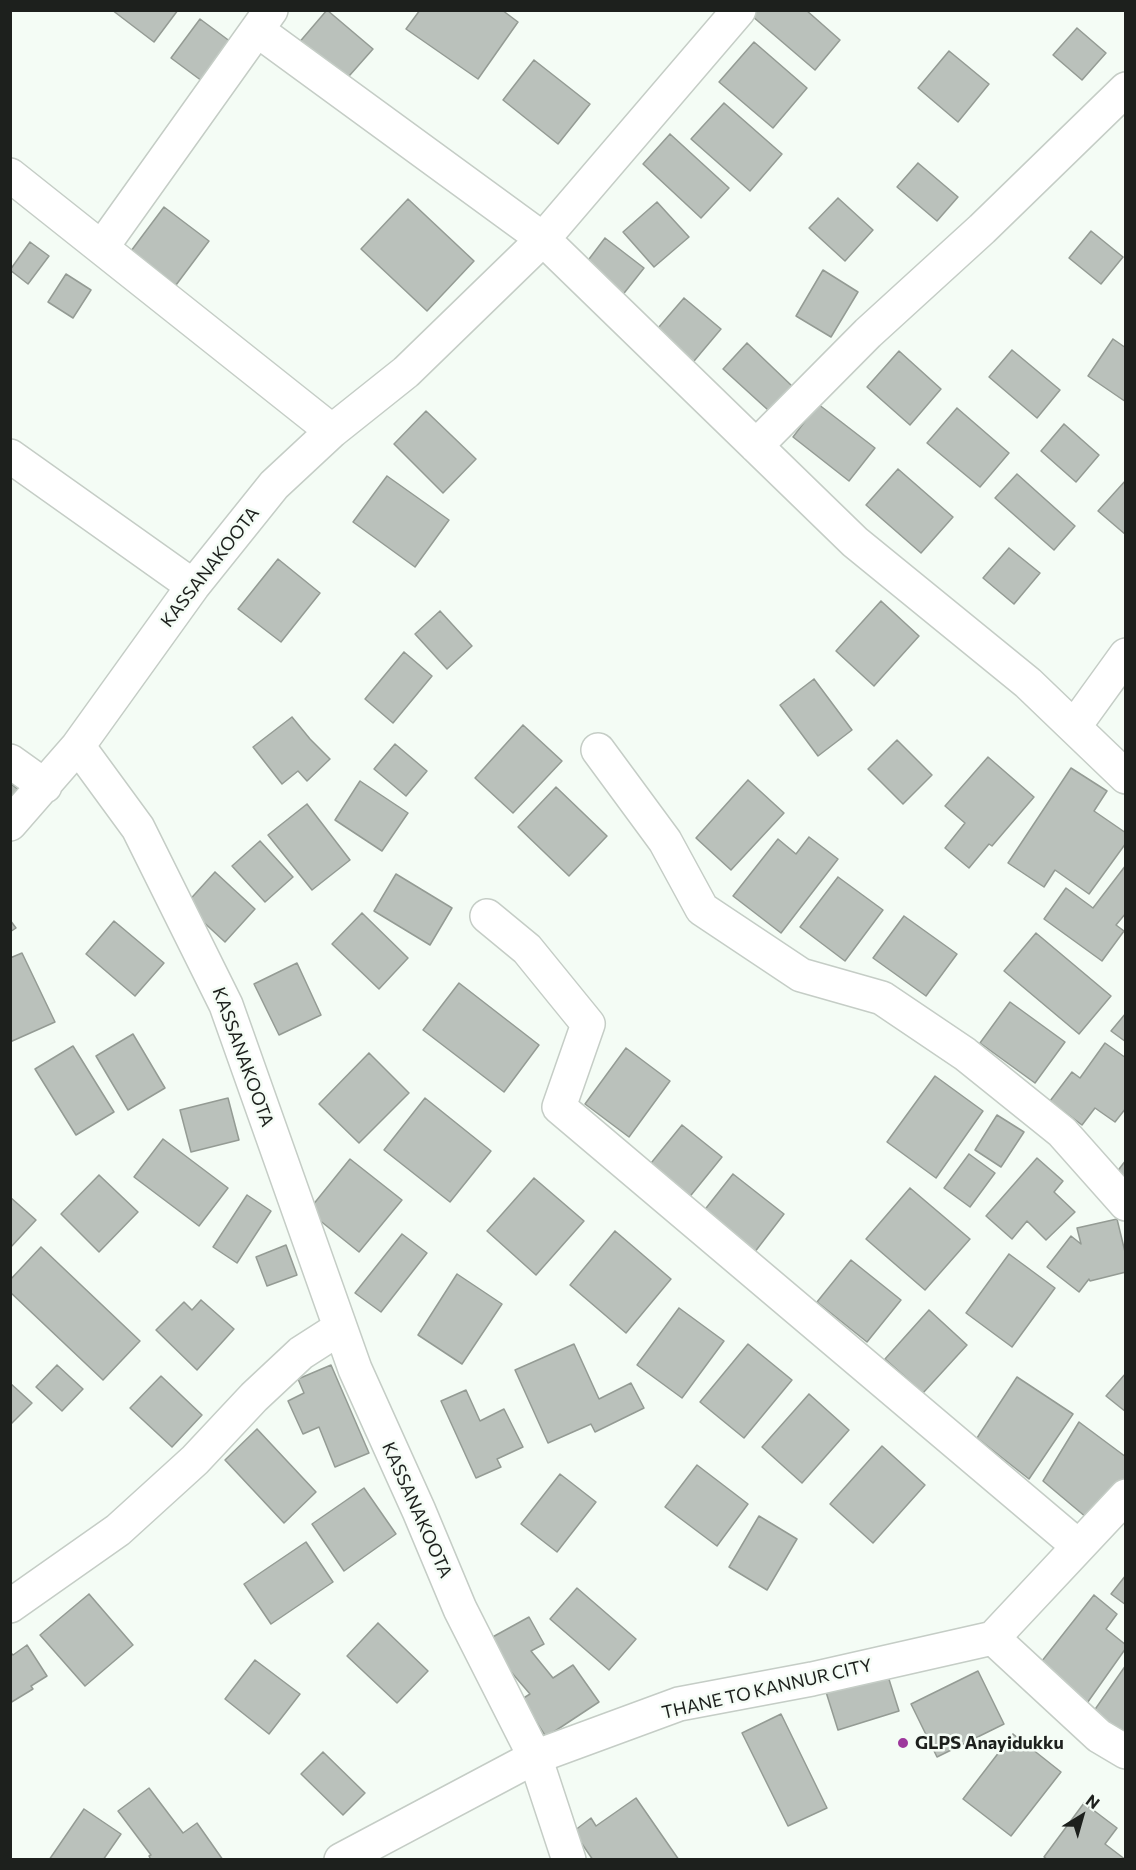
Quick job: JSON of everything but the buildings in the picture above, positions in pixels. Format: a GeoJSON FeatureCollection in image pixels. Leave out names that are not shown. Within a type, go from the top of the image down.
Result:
{"type":"FeatureCollection","features":[{"type":"Feature","properties":{"kind":"street","name":"KASSANAKOOTA"},"geometry":{"type":"LineString","coordinates":[[569,1860],[535,1757],[460,1609],[355,1369],[226,1005],[138,828],[78,746],[193,586],[274,485],[332,431],[406,372],[543,239],[739,10]]}},
{"type":"Feature","properties":{"kind":"street"},"geometry":{"type":"LineString","coordinates":[[102,247],[264,20],[543,239],[855,542],[1028,683],[1125,777]]}},
{"type":"Feature","properties":{"kind":"street"},"geometry":{"type":"LineString","coordinates":[[756,446],[868,333],[982,229],[1125,89]]}},
{"type":"Feature","properties":{"kind":"street"},"geometry":{"type":"LineString","coordinates":[[10,174],[332,431]]}},
{"type":"Feature","properties":{"kind":"street"},"geometry":{"type":"LineString","coordinates":[[10,456],[193,586]]}},
{"type":"Feature","properties":{"kind":"street"},"geometry":{"type":"LineString","coordinates":[[1074,727],[1125,655]]}},
{"type":"Feature","properties":{"kind":"street"},"geometry":{"type":"LineString","coordinates":[[10,824],[78,746]]}},
{"type":"Feature","properties":{"kind":"street"},"geometry":{"type":"LineString","coordinates":[[598,750],[665,841],[702,909],[801,975],[882,998],[965,1054],[1062,1132],[1125,1204]]}},
{"type":"Feature","properties":{"kind":"street"},"geometry":{"type":"LineString","coordinates":[[10,761],[45,786]]}},
{"type":"Feature","properties":{"kind":"street"},"geometry":{"type":"LineString","coordinates":[[487,916],[527,949],[588,1024],[559,1107],[1078,1546]]}},
{"type":"Feature","properties":{"kind":"street"},"geometry":{"type":"LineString","coordinates":[[10,1606],[118,1530],[195,1460],[254,1397],[301,1353],[340,1328]]}},
{"type":"Feature","properties":{"kind":"street"},"geometry":{"type":"LineString","coordinates":[[1125,1496],[993,1638],[1099,1736],[1125,1752]]}},
{"type":"Feature","properties":{"kind":"street","name":"THANE TO KANNUR CITY"},"geometry":{"type":"LineString","coordinates":[[341,1860],[535,1757],[679,1704],[812,1679],[993,1638]]}},
{"type":"Feature","properties":{"kind":"place","name":"GLPS Anayidukku"},"geometry":{"type":"Point","coordinates":[903,1743]}}]}
